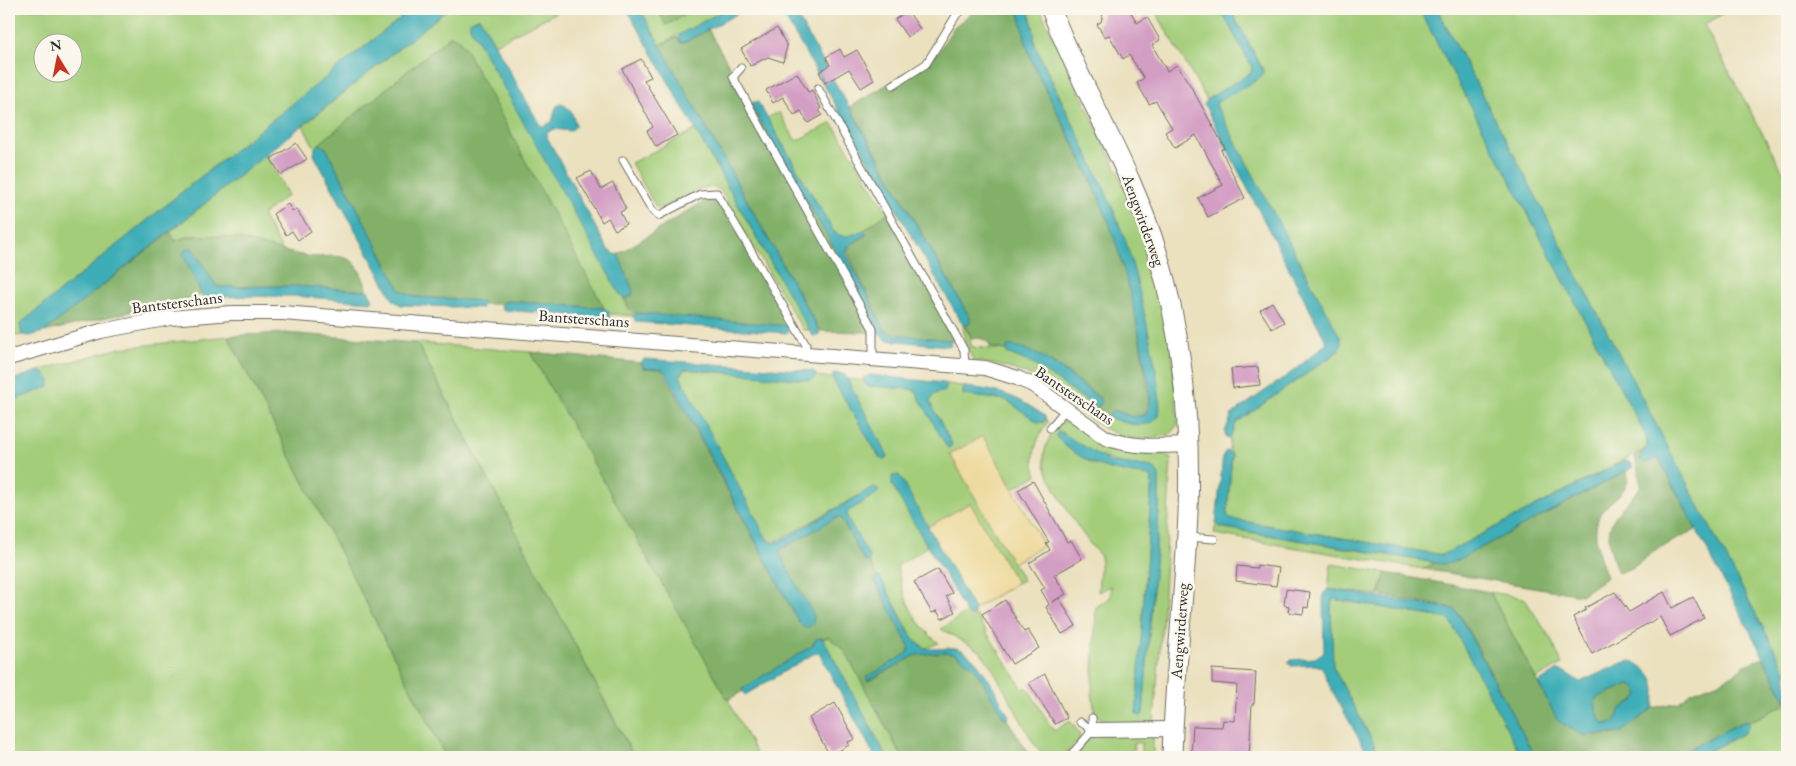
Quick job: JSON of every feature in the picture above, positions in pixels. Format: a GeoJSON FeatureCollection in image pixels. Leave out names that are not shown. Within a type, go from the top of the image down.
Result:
{"type":"FeatureCollection","features":[{"type":"Feature","properties":{"kind":"street","name":"Aengwirderweg"},"geometry":{"type":"LineString","coordinates":[[1051,9],[1076,69],[1138,196],[1152,235],[1173,312],[1181,359],[1188,445],[1186,537],[1172,730],[1172,757]]}},
{"type":"Feature","properties":{"kind":"street","name":"Bantsterschans"},"geometry":{"type":"LineString","coordinates":[[9,358],[101,331],[170,318],[239,313],[284,313],[965,366],[1017,378],[1033,386],[1106,438],[1118,443],[1140,446],[1188,445]]}},
{"type":"Feature","properties":{"kind":"street"},"geometry":{"type":"LineString","coordinates":[[1092,724],[1172,730]]}},
{"type":"Feature","properties":{"kind":"lane"},"geometry":{"type":"LineString","coordinates":[[894,84],[926,64],[957,14],[965,9]]}},
{"type":"Feature","properties":{"kind":"lane"},"geometry":{"type":"LineString","coordinates":[[741,68],[733,77],[872,329],[873,358]]}},
{"type":"Feature","properties":{"kind":"lane"},"geometry":{"type":"LineString","coordinates":[[818,88],[964,350],[965,366]]}},
{"type":"Feature","properties":{"kind":"lane"},"geometry":{"type":"LineString","coordinates":[[623,160],[652,210],[658,216],[700,194],[717,192],[806,345],[804,353]]}},
{"type":"Feature","properties":{"kind":"lane"},"geometry":{"type":"LineString","coordinates":[[1050,428],[1066,408]]}},
{"type":"Feature","properties":{"kind":"lane"},"geometry":{"type":"LineString","coordinates":[[1186,537],[1214,539]]}},
{"type":"Feature","properties":{"kind":"lane"},"geometry":{"type":"LineString","coordinates":[[1069,757],[1092,724],[1080,722]]}},
{"type":"Feature","properties":{"kind":"green space"},"geometry":{"type":"Polygon","coordinates":[[[9,9],[412,9],[198,179],[20,324],[22,335],[9,337],[9,9]]]}},
{"type":"Feature","properties":{"kind":"green space"},"geometry":{"type":"Polygon","coordinates":[[[448,9],[563,9],[495,44],[480,18],[471,22],[470,27],[633,316],[611,314],[604,308],[457,38],[450,36],[315,148],[303,126],[448,9]]]}},
{"type":"Feature","properties":{"kind":"green space"},"geometry":{"type":"Polygon","coordinates":[[[640,9],[657,9],[666,24],[695,9],[726,9],[660,45],[640,9]]]}},
{"type":"Feature","properties":{"kind":"green space"},"geometry":{"type":"Polygon","coordinates":[[[657,9],[695,9],[666,25],[657,9]]]}},
{"type":"Feature","properties":{"kind":"green space"},"geometry":{"type":"Polygon","coordinates":[[[976,9],[1018,9],[1032,62],[1094,186],[1117,243],[1133,300],[1150,401],[1145,415],[1132,417],[1116,410],[1108,417],[1097,407],[1099,406],[1100,398],[1058,366],[1022,349],[1009,346],[1006,350],[990,347],[986,341],[972,338],[965,326],[970,318],[850,107],[937,54],[954,27],[976,9]]]}},
{"type":"Feature","properties":{"kind":"green space"},"geometry":{"type":"Polygon","coordinates":[[[1028,9],[1040,9],[1117,170],[1147,243],[1172,349],[1178,424],[1170,434],[1148,439],[1129,438],[1112,432],[1096,423],[1033,377],[1019,371],[974,361],[965,344],[963,325],[972,338],[970,341],[972,347],[1006,350],[1007,353],[1052,375],[1089,403],[1119,420],[1133,424],[1147,424],[1159,416],[1155,372],[1125,241],[1103,186],[1035,45],[1033,26],[1028,9]]]}},
{"type":"Feature","properties":{"kind":"green space"},"geometry":{"type":"Polygon","coordinates":[[[1154,9],[1220,9],[1252,67],[1252,72],[1207,100],[1154,9]]]}},
{"type":"Feature","properties":{"kind":"green space"},"geometry":{"type":"Polygon","coordinates":[[[1230,9],[1419,9],[1646,436],[1647,448],[1442,555],[1230,519],[1227,514],[1232,455],[1229,451],[1230,438],[1236,423],[1339,351],[1216,105],[1217,102],[1257,80],[1263,69],[1230,9]]]}},
{"type":"Feature","properties":{"kind":"green space"},"geometry":{"type":"Polygon","coordinates":[[[1437,9],[1731,9],[1704,25],[1787,179],[1787,673],[1437,9]]]}},
{"type":"Feature","properties":{"kind":"green space"},"geometry":{"type":"Polygon","coordinates":[[[708,29],[854,282],[881,335],[864,332],[820,331],[660,45],[678,37],[681,43],[708,29]]]}},
{"type":"Feature","properties":{"kind":"green space"},"geometry":{"type":"Polygon","coordinates":[[[450,36],[457,38],[464,46],[604,308],[506,301],[501,304],[483,304],[482,301],[415,297],[400,290],[326,148],[319,144],[450,36]]]}},
{"type":"Feature","properties":{"kind":"green space"},"geometry":{"type":"Polygon","coordinates":[[[779,112],[796,141],[832,123],[888,213],[862,232],[854,235],[840,236],[834,232],[767,118],[779,112]]]}},
{"type":"Feature","properties":{"kind":"green space"},"geometry":{"type":"Polygon","coordinates":[[[695,130],[809,330],[803,330],[720,190],[706,188],[698,190],[663,209],[656,207],[631,163],[695,130]]]}},
{"type":"Feature","properties":{"kind":"green space"},"geometry":{"type":"Polygon","coordinates":[[[266,154],[288,195],[262,215],[283,251],[191,235],[175,241],[170,232],[266,154]]]}},
{"type":"Feature","properties":{"kind":"green space"},"geometry":{"type":"Polygon","coordinates":[[[711,197],[716,197],[795,329],[790,329],[788,326],[634,314],[624,298],[628,298],[621,263],[617,255],[711,197]]]}},
{"type":"Feature","properties":{"kind":"green space"},"geometry":{"type":"Polygon","coordinates":[[[888,213],[955,335],[953,341],[891,334],[885,331],[846,249],[866,235],[864,230],[888,213]]]}},
{"type":"Feature","properties":{"kind":"green space"},"geometry":{"type":"Polygon","coordinates":[[[170,232],[175,241],[192,237],[225,237],[307,256],[346,258],[357,267],[368,291],[294,286],[217,287],[198,257],[183,255],[202,295],[44,332],[170,232]]]}},
{"type":"Feature","properties":{"kind":"green space"},"geometry":{"type":"Polygon","coordinates":[[[285,333],[417,343],[634,757],[446,757],[228,336],[285,333]]]}},
{"type":"Feature","properties":{"kind":"green space"},"geometry":{"type":"Polygon","coordinates":[[[228,336],[446,757],[9,757],[9,402],[48,387],[45,374],[38,371],[120,348],[228,336]]]}},
{"type":"Feature","properties":{"kind":"green space"},"geometry":{"type":"Polygon","coordinates":[[[417,343],[530,352],[705,656],[756,753],[747,757],[634,757],[417,343]]]}},
{"type":"Feature","properties":{"kind":"green space"},"geometry":{"type":"Polygon","coordinates":[[[530,352],[642,363],[643,368],[662,369],[800,624],[780,550],[833,518],[841,518],[865,561],[869,561],[877,577],[875,581],[910,648],[905,655],[867,677],[869,681],[916,655],[945,652],[956,654],[974,667],[1031,757],[902,757],[845,651],[829,637],[820,638],[812,646],[742,689],[743,691],[728,700],[530,352]]]}},
{"type":"Feature","properties":{"kind":"green space"},"geometry":{"type":"Polygon","coordinates":[[[684,369],[809,380],[815,379],[816,376],[832,378],[880,458],[888,456],[847,379],[864,380],[867,386],[911,389],[916,392],[949,448],[952,444],[930,403],[931,397],[947,386],[944,383],[966,387],[963,389],[964,395],[1006,400],[1043,423],[1046,420],[1048,422],[1035,447],[1034,461],[1037,475],[1013,489],[983,436],[950,454],[1023,580],[1017,583],[970,504],[928,527],[899,475],[927,547],[897,566],[902,588],[910,609],[922,627],[939,643],[926,648],[914,640],[883,582],[877,577],[847,517],[847,512],[876,494],[877,488],[874,487],[773,543],[767,539],[680,381],[680,376],[684,369]]]}},
{"type":"Feature","properties":{"kind":"green space"},"geometry":{"type":"Polygon","coordinates":[[[1068,421],[1111,448],[1133,453],[1164,454],[1171,459],[1163,613],[1154,720],[1149,724],[1108,725],[1095,713],[1092,693],[1096,607],[1110,598],[1111,586],[1098,592],[1101,556],[1068,511],[1046,470],[1044,461],[1045,450],[1059,423],[1068,421]],[[1061,431],[1090,463],[1150,476],[1152,479],[1136,714],[1141,716],[1143,714],[1159,512],[1159,475],[1153,467],[1104,458],[1061,431]]]}},
{"type":"Feature","properties":{"kind":"green space"},"geometry":{"type":"Polygon","coordinates":[[[1642,452],[1640,460],[1644,463],[1659,458],[1696,530],[1657,549],[1634,567],[1618,573],[1609,542],[1610,527],[1618,513],[1641,486],[1635,456],[1642,452]]]}},
{"type":"Feature","properties":{"kind":"green space"},"geometry":{"type":"Polygon","coordinates":[[[1627,471],[1628,479],[1626,485],[1601,513],[1596,526],[1596,541],[1607,577],[1581,595],[1423,569],[1435,563],[1452,563],[1627,471]]]}},
{"type":"Feature","properties":{"kind":"green space"},"geometry":{"type":"Polygon","coordinates":[[[1216,523],[1224,528],[1435,563],[1423,569],[1214,534],[1216,523]]]}},
{"type":"Feature","properties":{"kind":"green space"},"geometry":{"type":"Polygon","coordinates":[[[1331,564],[1386,573],[1379,595],[1328,589],[1331,564]]]}},
{"type":"Feature","properties":{"kind":"green space"},"geometry":{"type":"Polygon","coordinates":[[[1386,573],[1490,592],[1558,721],[1596,736],[1620,733],[1653,708],[1679,702],[1690,693],[1722,681],[1733,675],[1743,666],[1763,658],[1787,703],[1749,722],[1742,722],[1674,757],[1535,757],[1460,615],[1448,607],[1379,595],[1386,573]]]}},
{"type":"Feature","properties":{"kind":"green space"},"geometry":{"type":"Polygon","coordinates":[[[1490,592],[1524,598],[1551,639],[1562,664],[1536,679],[1490,592]]]}},
{"type":"Feature","properties":{"kind":"green space"},"geometry":{"type":"Polygon","coordinates":[[[1333,599],[1449,619],[1522,757],[1381,757],[1333,667],[1331,605],[1333,599]]]}},
{"type":"Feature","properties":{"kind":"green space"},"geometry":{"type":"Polygon","coordinates":[[[966,613],[969,616],[976,616],[1023,689],[1027,687],[1054,731],[1070,721],[1079,733],[1080,738],[1063,757],[1045,756],[1034,744],[991,666],[980,651],[941,629],[966,613]]]}},
{"type":"Feature","properties":{"kind":"green space"},"geometry":{"type":"Polygon","coordinates":[[[829,637],[845,651],[902,757],[887,757],[823,639],[829,637]]]}},
{"type":"Feature","properties":{"kind":"green space"},"geometry":{"type":"Polygon","coordinates":[[[1629,684],[1634,686],[1639,694],[1635,700],[1627,704],[1614,722],[1604,724],[1597,712],[1596,698],[1629,684]]]}},
{"type":"Feature","properties":{"kind":"green space"},"geometry":{"type":"Polygon","coordinates":[[[1787,703],[1787,757],[1697,757],[1744,733],[1749,722],[1787,703]]]}},
{"type":"Feature","properties":{"kind":"green space"},"geometry":{"type":"Polygon","coordinates":[[[1097,734],[1151,735],[1153,738],[1153,757],[1141,757],[1141,743],[1134,743],[1134,757],[1074,757],[1086,741],[1097,734]]]}},
{"type":"Feature","properties":{"kind":"sand"},"geometry":{"type":"Polygon","coordinates":[[[983,436],[1044,545],[1013,563],[950,454],[983,436]]]}},
{"type":"Feature","properties":{"kind":"sand"},"geometry":{"type":"Polygon","coordinates":[[[970,503],[1017,583],[974,609],[928,527],[970,503]]]}},
{"type":"Feature","properties":{"kind":"water"},"geometry":{"type":"Polygon","coordinates":[[[412,9],[448,9],[44,332],[30,336],[22,335],[20,324],[198,179],[412,9]]]}},
{"type":"Feature","properties":{"kind":"water"},"geometry":{"type":"Polygon","coordinates":[[[627,9],[640,9],[819,330],[819,335],[813,336],[808,328],[627,9]]]}},
{"type":"Feature","properties":{"kind":"water"},"geometry":{"type":"Polygon","coordinates":[[[726,9],[746,9],[681,43],[678,37],[682,33],[726,9]]]}},
{"type":"Feature","properties":{"kind":"water"},"geometry":{"type":"Polygon","coordinates":[[[780,9],[793,9],[970,318],[970,323],[966,326],[963,325],[780,9]]]}},
{"type":"Feature","properties":{"kind":"water"},"geometry":{"type":"Polygon","coordinates":[[[1018,9],[1028,9],[1033,26],[1035,45],[1093,165],[1125,239],[1142,301],[1158,386],[1160,406],[1158,417],[1148,424],[1134,424],[1108,417],[1112,410],[1132,417],[1145,415],[1150,403],[1149,388],[1135,315],[1118,250],[1103,207],[1080,155],[1033,64],[1018,9]]]}},
{"type":"Feature","properties":{"kind":"water"},"geometry":{"type":"Polygon","coordinates":[[[1220,9],[1230,9],[1263,70],[1263,74],[1257,80],[1217,102],[1216,105],[1340,337],[1342,345],[1333,355],[1236,423],[1230,438],[1226,437],[1225,432],[1232,414],[1292,372],[1327,343],[1204,104],[1209,98],[1252,72],[1252,67],[1220,9]]]}},
{"type":"Feature","properties":{"kind":"water"},"geometry":{"type":"Polygon","coordinates":[[[1419,9],[1437,9],[1787,673],[1787,702],[1659,458],[1644,463],[1640,460],[1642,452],[1648,445],[1646,436],[1419,9]]]}},
{"type":"Feature","properties":{"kind":"water"},"geometry":{"type":"Polygon","coordinates":[[[480,18],[540,125],[544,126],[552,122],[556,107],[560,104],[571,112],[576,126],[571,131],[553,129],[547,133],[547,137],[608,250],[619,256],[633,291],[632,296],[624,298],[620,295],[470,27],[470,22],[480,18]]]}},
{"type":"Feature","properties":{"kind":"water"},"geometry":{"type":"Polygon","coordinates":[[[753,102],[758,102],[834,232],[845,236],[864,230],[867,234],[849,245],[846,253],[885,331],[891,334],[950,340],[951,345],[887,340],[882,337],[854,282],[751,105],[753,102]]]}},
{"type":"Feature","properties":{"kind":"water"},"geometry":{"type":"Polygon","coordinates":[[[319,144],[326,148],[400,290],[415,297],[482,301],[482,308],[401,305],[394,301],[314,155],[315,148],[319,144]]]}},
{"type":"Feature","properties":{"kind":"water"},"geometry":{"type":"Polygon","coordinates":[[[192,248],[217,287],[294,286],[368,291],[373,299],[371,302],[293,296],[203,297],[183,255],[184,251],[192,248]]]}},
{"type":"Feature","properties":{"kind":"water"},"geometry":{"type":"Polygon","coordinates":[[[506,301],[604,308],[608,311],[610,318],[502,310],[501,304],[506,301]]]}},
{"type":"Feature","properties":{"kind":"water"},"geometry":{"type":"Polygon","coordinates":[[[636,313],[789,326],[790,329],[787,333],[636,322],[633,316],[636,313]]]}},
{"type":"Feature","properties":{"kind":"water"},"geometry":{"type":"Polygon","coordinates":[[[1007,346],[1030,351],[1055,365],[1100,399],[1101,404],[1096,407],[1033,364],[1007,353],[1007,346]]]}},
{"type":"Feature","properties":{"kind":"water"},"geometry":{"type":"Polygon","coordinates":[[[644,359],[813,371],[816,374],[815,379],[809,380],[684,369],[680,376],[767,539],[773,543],[780,541],[874,487],[879,491],[847,512],[847,517],[870,558],[869,561],[865,562],[841,518],[837,517],[780,550],[780,555],[814,616],[811,625],[805,628],[800,624],[666,373],[662,369],[643,368],[642,361],[644,359]]]}},
{"type":"Feature","properties":{"kind":"water"},"geometry":{"type":"Polygon","coordinates":[[[38,371],[45,374],[50,381],[49,387],[9,402],[9,381],[38,371]]]}},
{"type":"Feature","properties":{"kind":"water"},"geometry":{"type":"Polygon","coordinates":[[[833,374],[845,375],[888,456],[887,459],[883,460],[880,458],[833,380],[833,374]]]}},
{"type":"Feature","properties":{"kind":"water"},"geometry":{"type":"Polygon","coordinates":[[[870,375],[944,383],[947,386],[945,391],[934,394],[930,402],[952,444],[949,448],[946,446],[916,392],[911,389],[867,386],[864,383],[864,378],[870,375]]]}},
{"type":"Feature","properties":{"kind":"water"},"geometry":{"type":"Polygon","coordinates":[[[966,387],[990,390],[1008,395],[1045,416],[1046,420],[1039,423],[1006,400],[963,395],[963,389],[966,387]]]}},
{"type":"Feature","properties":{"kind":"water"},"geometry":{"type":"Polygon","coordinates":[[[1058,431],[1110,462],[1153,467],[1159,475],[1159,512],[1143,714],[1141,716],[1136,714],[1152,479],[1150,476],[1111,469],[1088,461],[1066,447],[1056,437],[1058,431]]]}},
{"type":"Feature","properties":{"kind":"water"},"geometry":{"type":"Polygon","coordinates":[[[1226,451],[1232,454],[1227,514],[1230,519],[1442,555],[1625,460],[1632,464],[1632,468],[1452,563],[1443,564],[1220,527],[1216,523],[1223,455],[1226,451]]]}},
{"type":"Feature","properties":{"kind":"water"},"geometry":{"type":"Polygon","coordinates":[[[899,475],[974,609],[974,614],[969,616],[966,613],[892,485],[892,476],[899,475]]]}},
{"type":"Feature","properties":{"kind":"water"},"geometry":{"type":"Polygon","coordinates":[[[879,576],[915,641],[924,648],[955,648],[972,657],[993,687],[1009,716],[1008,718],[1004,718],[974,667],[956,654],[945,652],[916,655],[867,681],[867,677],[905,655],[910,648],[875,581],[879,576]]]}},
{"type":"Feature","properties":{"kind":"water"},"geometry":{"type":"Polygon","coordinates":[[[1328,589],[1454,609],[1459,615],[1535,757],[1522,757],[1449,619],[1333,599],[1331,605],[1333,667],[1381,757],[1369,757],[1329,685],[1322,667],[1315,665],[1291,666],[1288,663],[1290,660],[1315,658],[1324,652],[1323,594],[1328,589]]]}},
{"type":"Feature","properties":{"kind":"water"},"geometry":{"type":"Polygon","coordinates":[[[816,639],[823,639],[887,757],[875,757],[819,653],[815,653],[745,695],[742,689],[812,646],[816,639]]]}},
{"type":"Feature","properties":{"kind":"water"},"geometry":{"type":"Polygon","coordinates":[[[1632,661],[1640,665],[1650,675],[1655,686],[1653,708],[1620,733],[1582,735],[1558,721],[1538,683],[1558,670],[1565,672],[1580,682],[1622,663],[1632,661]],[[1629,684],[1596,698],[1597,712],[1604,724],[1610,724],[1615,721],[1619,710],[1635,700],[1639,695],[1634,686],[1629,684]]]}},
{"type":"Feature","properties":{"kind":"water"},"geometry":{"type":"Polygon","coordinates":[[[1742,722],[1749,722],[1744,733],[1697,757],[1674,757],[1742,722]]]}},
{"type":"Feature","properties":{"kind":"building"},"geometry":{"type":"Polygon","coordinates":[[[1109,9],[1129,9],[1137,23],[1147,17],[1160,40],[1152,45],[1167,71],[1177,65],[1190,85],[1225,148],[1221,150],[1245,198],[1208,217],[1198,198],[1223,185],[1196,135],[1175,148],[1165,132],[1172,128],[1156,101],[1149,104],[1137,83],[1144,78],[1129,55],[1123,59],[1109,35],[1104,37],[1097,24],[1101,22],[1103,13],[1109,9]]]}},
{"type":"Feature","properties":{"kind":"building"},"geometry":{"type":"Polygon","coordinates":[[[908,11],[920,29],[907,37],[895,19],[908,11]]]}},
{"type":"Feature","properties":{"kind":"building"},"geometry":{"type":"Polygon","coordinates":[[[777,28],[787,46],[783,62],[768,57],[750,66],[741,49],[777,28]]]}},
{"type":"Feature","properties":{"kind":"building"},"geometry":{"type":"Polygon","coordinates":[[[840,49],[844,57],[857,50],[874,80],[861,88],[849,69],[825,83],[819,72],[830,65],[826,57],[840,49]]]}},
{"type":"Feature","properties":{"kind":"building"},"geometry":{"type":"Polygon","coordinates":[[[641,59],[651,77],[644,80],[677,135],[656,147],[647,131],[653,127],[622,69],[641,59]]]}},
{"type":"Feature","properties":{"kind":"building"},"geometry":{"type":"Polygon","coordinates":[[[797,73],[808,92],[812,90],[821,108],[819,110],[822,115],[808,123],[801,111],[794,115],[783,97],[773,103],[766,90],[797,73]]]}},
{"type":"Feature","properties":{"kind":"building"},"geometry":{"type":"Polygon","coordinates":[[[296,143],[307,159],[281,175],[271,159],[296,143]]]}},
{"type":"Feature","properties":{"kind":"building"},"geometry":{"type":"Polygon","coordinates":[[[591,171],[601,189],[613,183],[626,209],[620,212],[626,224],[615,230],[608,218],[602,222],[577,178],[591,171]]]}},
{"type":"Feature","properties":{"kind":"building"},"geometry":{"type":"Polygon","coordinates":[[[288,204],[292,211],[296,209],[311,231],[298,240],[292,231],[286,235],[273,214],[288,204]]]}},
{"type":"Feature","properties":{"kind":"building"},"geometry":{"type":"Polygon","coordinates":[[[1272,302],[1284,322],[1272,329],[1260,310],[1272,302]]]}},
{"type":"Feature","properties":{"kind":"building"},"geometry":{"type":"Polygon","coordinates":[[[1258,367],[1260,385],[1233,388],[1231,369],[1258,367]]]}},
{"type":"Feature","properties":{"kind":"building"},"geometry":{"type":"Polygon","coordinates":[[[1033,481],[1067,542],[1071,540],[1082,559],[1054,575],[1066,594],[1059,598],[1076,626],[1062,634],[1046,607],[1049,604],[1041,590],[1045,588],[1029,563],[1050,550],[1046,543],[1049,542],[1018,490],[1033,481]]]}},
{"type":"Feature","properties":{"kind":"building"},"geometry":{"type":"Polygon","coordinates":[[[1257,565],[1279,568],[1276,586],[1236,581],[1237,566],[1257,568],[1257,565]]]}},
{"type":"Feature","properties":{"kind":"building"},"geometry":{"type":"Polygon","coordinates":[[[938,569],[952,593],[946,596],[955,612],[942,619],[937,611],[932,613],[914,582],[938,569]]]}},
{"type":"Feature","properties":{"kind":"building"},"geometry":{"type":"Polygon","coordinates":[[[1286,589],[1310,592],[1308,608],[1304,607],[1303,614],[1288,612],[1289,606],[1284,605],[1286,589]]]}},
{"type":"Feature","properties":{"kind":"building"},"geometry":{"type":"Polygon","coordinates":[[[1615,592],[1629,612],[1664,592],[1672,608],[1693,597],[1704,618],[1670,636],[1660,617],[1592,654],[1573,617],[1586,610],[1585,608],[1615,592]]]}},
{"type":"Feature","properties":{"kind":"building"},"geometry":{"type":"Polygon","coordinates":[[[1005,600],[1024,632],[1028,630],[1039,648],[1012,664],[982,614],[1005,600]]]}},
{"type":"Feature","properties":{"kind":"building"},"geometry":{"type":"Polygon","coordinates":[[[1212,669],[1256,672],[1249,757],[1191,757],[1193,726],[1222,727],[1223,720],[1235,721],[1237,685],[1212,683],[1212,669]]]}},
{"type":"Feature","properties":{"kind":"building"},"geometry":{"type":"Polygon","coordinates":[[[1045,674],[1067,718],[1055,724],[1029,683],[1045,674]]]}},
{"type":"Feature","properties":{"kind":"building"},"geometry":{"type":"Polygon","coordinates":[[[835,703],[855,739],[848,742],[849,745],[830,756],[809,718],[835,703]]]}}]}
